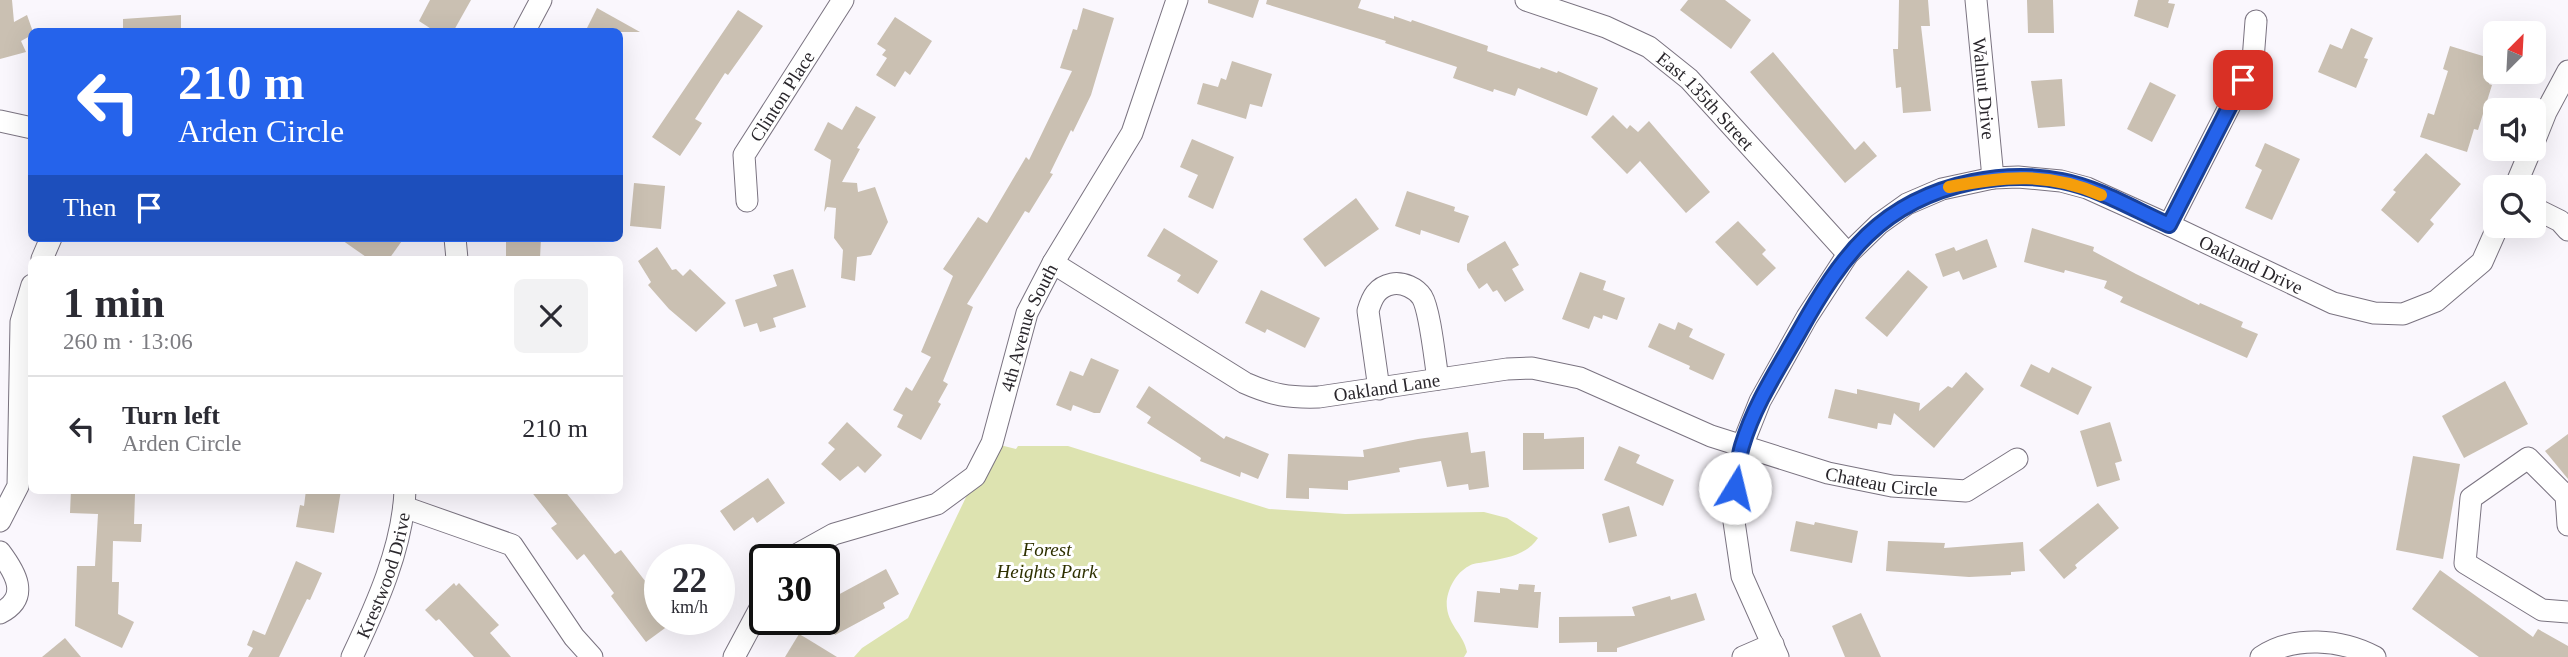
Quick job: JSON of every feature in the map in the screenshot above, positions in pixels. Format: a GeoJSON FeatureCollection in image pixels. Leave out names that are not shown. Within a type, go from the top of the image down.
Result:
{"type":"FeatureCollection","features":[{"type":"Feature","properties":{"kind":"street"},"geometry":{"type":"LineString","coordinates":[[526,28],[541,0]]}},
{"type":"Feature","properties":{"kind":"street","name":"Clinton Place"},"geometry":{"type":"LineString","coordinates":[[747,201],[744,155],[843,0]]}},
{"type":"Feature","properties":{"kind":"street","name":"4th Avenue South"},"geometry":{"type":"LineString","coordinates":[[816,544],[834,534],[937,505],[975,476],[992,443],[1027,313],[1053,262],[1132,133],[1177,0]]}},
{"type":"Feature","properties":{"kind":"street","name":"East 135th Street"},"geometry":{"type":"LineString","coordinates":[[1526,0],[1606,27],[1649,47],[1689,79],[1848,254]]}},
{"type":"Feature","properties":{"kind":"street","name":"Walnut Drive"},"geometry":{"type":"LineString","coordinates":[[1976,0],[1993,178]]}},
{"type":"Feature","properties":{"kind":"street"},"geometry":{"type":"LineString","coordinates":[[2169,225],[2253,60],[2256,21]]}},
{"type":"Feature","properties":{"kind":"street"},"geometry":{"type":"LineString","coordinates":[[2546,111],[2568,71]]}},
{"type":"Feature","properties":{"kind":"street"},"geometry":{"type":"LineString","coordinates":[[0,121],[28,127]]}},
{"type":"Feature","properties":{"kind":"street","name":"Oakland Drive"},"geometry":{"type":"LineString","coordinates":[[1776,651],[1742,576],[1732,508],[1742,446],[1760,401],[1807,317],[1848,254],[1907,204],[1942,188],[1993,178],[2062,181],[2087,188],[2333,303],[2374,313],[2403,314],[2436,301],[2482,262],[2493,238]]}},
{"type":"Feature","properties":{"kind":"street"},"geometry":{"type":"LineString","coordinates":[[2546,214],[2560,221],[2568,230]]}},
{"type":"Feature","properties":{"kind":"street","name":"Oakland Lane"},"geometry":{"type":"LineString","coordinates":[[1053,262],[1245,383],[1270,394],[1319,397],[1507,369],[1532,368],[1580,378],[1711,436],[1742,446]]}},
{"type":"Feature","properties":{"kind":"street"},"geometry":{"type":"LineString","coordinates":[[1378,389],[1368,311],[1371,299],[1379,289],[1399,283],[1411,288],[1424,300],[1438,379]]}},
{"type":"Feature","properties":{"kind":"street"},"geometry":{"type":"LineString","coordinates":[[0,521],[18,486],[21,322],[28,298]]}},
{"type":"Feature","properties":{"kind":"street","name":"Chateau Circle"},"geometry":{"type":"LineString","coordinates":[[1742,446],[1828,473],[1892,486],[1941,491],[1965,491],[2017,459]]}},
{"type":"Feature","properties":{"kind":"street"},"geometry":{"type":"LineString","coordinates":[[2568,525],[2566,496],[2528,458],[2471,498],[2465,563],[2542,610],[2568,612]]}},
{"type":"Feature","properties":{"kind":"street"},"geometry":{"type":"LineString","coordinates":[[405,499],[512,545],[574,637],[592,657]]}},
{"type":"Feature","properties":{"kind":"street","name":"Krestwood Drive"},"geometry":{"type":"LineString","coordinates":[[352,657],[383,590],[405,499]]}},
{"type":"Feature","properties":{"kind":"street"},"geometry":{"type":"LineString","coordinates":[[0,552],[13,569],[18,592],[14,601],[0,613]]}},
{"type":"Feature","properties":{"kind":"street"},"geometry":{"type":"LineString","coordinates":[[734,657],[749,629]]}},
{"type":"Feature","properties":{"kind":"street"},"geometry":{"type":"LineString","coordinates":[[2261,657],[2271,650],[2304,641],[2359,649],[2375,657]]}},
{"type":"Feature","properties":{"kind":"street"},"geometry":{"type":"LineString","coordinates":[[1743,657],[1776,651]]}},
{"type":"Feature","properties":{"kind":"green space","name":"Forest Heights Park"},"geometry":{"type":"Polygon","coordinates":[[[992,443],[1016,449],[1018,446],[1068,446],[1269,509],[1345,514],[1484,512],[1507,518],[1538,538],[1521,552],[1472,564],[1455,578],[1449,590],[1447,608],[1463,640],[1467,652],[1464,657],[854,657],[862,648],[908,618],[992,443]]]}},
{"type":"Feature","properties":{"kind":"building"},"geometry":{"type":"Polygon","coordinates":[[[0,0],[12,0],[14,22],[27,15],[32,28],[28,28],[28,37],[21,41],[26,52],[0,59],[0,0]]]}},
{"type":"Feature","properties":{"kind":"building"},"geometry":{"type":"Polygon","coordinates":[[[430,0],[471,0],[455,28],[430,28],[419,21],[430,0]]]}},
{"type":"Feature","properties":{"kind":"building"},"geometry":{"type":"Polygon","coordinates":[[[1208,0],[1259,0],[1253,18],[1208,3],[1208,0]]]}},
{"type":"Feature","properties":{"kind":"building"},"geometry":{"type":"Polygon","coordinates":[[[1267,0],[1361,0],[1358,8],[1394,19],[1394,16],[1411,22],[1412,20],[1488,46],[1487,51],[1540,69],[1558,71],[1598,88],[1587,116],[1518,88],[1515,96],[1494,89],[1493,92],[1453,78],[1457,67],[1385,43],[1386,41],[1266,4],[1267,0]]]}},
{"type":"Feature","properties":{"kind":"building"},"geometry":{"type":"Polygon","coordinates":[[[1688,0],[1725,0],[1751,20],[1731,49],[1680,10],[1688,0]]]}},
{"type":"Feature","properties":{"kind":"building"},"geometry":{"type":"Polygon","coordinates":[[[1899,0],[1928,0],[1930,26],[1921,26],[1931,111],[1903,113],[1901,87],[1896,88],[1893,49],[1898,49],[1899,0]]]}},
{"type":"Feature","properties":{"kind":"building"},"geometry":{"type":"Polygon","coordinates":[[[2027,0],[2053,0],[2054,33],[2028,33],[2027,0]]]}},
{"type":"Feature","properties":{"kind":"building"},"geometry":{"type":"Polygon","coordinates":[[[2138,0],[2169,0],[2168,3],[2175,4],[2168,28],[2134,16],[2138,0]]]}},
{"type":"Feature","properties":{"kind":"building"},"geometry":{"type":"Polygon","coordinates":[[[597,8],[640,32],[623,32],[623,28],[587,28],[597,8]]]}},
{"type":"Feature","properties":{"kind":"building"},"geometry":{"type":"Polygon","coordinates":[[[1083,8],[1114,18],[1091,95],[1050,173],[1053,174],[1029,213],[1025,211],[967,304],[973,307],[943,381],[948,384],[938,402],[941,404],[921,440],[897,427],[903,415],[893,410],[906,387],[912,391],[931,357],[921,352],[953,276],[943,269],[978,217],[987,223],[1026,157],[1029,160],[1072,71],[1060,68],[1073,29],[1077,30],[1083,8]]]}},
{"type":"Feature","properties":{"kind":"building"},"geometry":{"type":"Polygon","coordinates":[[[738,10],[763,26],[728,75],[725,73],[695,119],[702,123],[680,156],[652,137],[738,10]]]}},
{"type":"Feature","properties":{"kind":"building"},"geometry":{"type":"Polygon","coordinates":[[[181,15],[181,28],[123,28],[123,19],[181,15]]]}},
{"type":"Feature","properties":{"kind":"building"},"geometry":{"type":"Polygon","coordinates":[[[895,17],[932,41],[910,75],[905,71],[895,87],[876,75],[887,58],[882,55],[886,50],[877,44],[895,17]]]}},
{"type":"Feature","properties":{"kind":"building"},"geometry":{"type":"Polygon","coordinates":[[[2351,28],[2373,38],[2356,88],[2318,72],[2330,44],[2342,49],[2351,28]]]}},
{"type":"Feature","properties":{"kind":"building"},"geometry":{"type":"Polygon","coordinates":[[[2450,46],[2483,56],[2483,84],[2492,85],[2488,98],[2483,98],[2483,114],[2478,130],[2474,129],[2467,152],[2420,137],[2428,113],[2434,115],[2448,71],[2443,69],[2450,46]]]}},
{"type":"Feature","properties":{"kind":"building"},"geometry":{"type":"Polygon","coordinates":[[[1773,52],[1855,150],[1864,141],[1877,156],[1845,183],[1750,72],[1773,52]]]}},
{"type":"Feature","properties":{"kind":"building"},"geometry":{"type":"Polygon","coordinates":[[[1232,61],[1272,74],[1262,107],[1250,104],[1246,119],[1197,104],[1203,83],[1218,87],[1221,78],[1226,80],[1232,61]]]}},
{"type":"Feature","properties":{"kind":"building"},"geometry":{"type":"Polygon","coordinates":[[[2062,79],[2065,126],[2038,128],[2031,81],[2062,79]]]}},
{"type":"Feature","properties":{"kind":"building"},"geometry":{"type":"Polygon","coordinates":[[[2150,82],[2176,95],[2152,142],[2127,129],[2150,82]]]}},
{"type":"Feature","properties":{"kind":"building"},"geometry":{"type":"Polygon","coordinates":[[[856,106],[876,117],[857,148],[860,149],[842,182],[857,183],[858,192],[875,187],[888,222],[871,255],[857,257],[855,281],[841,278],[843,250],[834,238],[836,208],[827,207],[824,212],[831,160],[814,150],[828,122],[842,130],[856,106]]]}},
{"type":"Feature","properties":{"kind":"building"},"geometry":{"type":"Polygon","coordinates":[[[1613,115],[1627,129],[1630,125],[1638,132],[1649,121],[1710,192],[1686,213],[1640,161],[1627,174],[1591,137],[1613,115]]]}},
{"type":"Feature","properties":{"kind":"building"},"geometry":{"type":"Polygon","coordinates":[[[1192,139],[1234,157],[1213,209],[1188,197],[1198,175],[1180,167],[1192,139]]]}},
{"type":"Feature","properties":{"kind":"building"},"geometry":{"type":"Polygon","coordinates":[[[2265,143],[2300,159],[2272,220],[2245,208],[2262,170],[2255,166],[2265,143]]]}},
{"type":"Feature","properties":{"kind":"building"},"geometry":{"type":"Polygon","coordinates":[[[2426,153],[2461,184],[2430,220],[2434,224],[2418,243],[2381,210],[2396,192],[2393,190],[2426,153]]]}},
{"type":"Feature","properties":{"kind":"building"},"geometry":{"type":"Polygon","coordinates":[[[634,183],[665,186],[661,229],[630,226],[634,183]]]}},
{"type":"Feature","properties":{"kind":"building"},"geometry":{"type":"Polygon","coordinates":[[[1407,191],[1455,207],[1454,211],[1469,216],[1459,243],[1421,230],[1420,235],[1395,226],[1407,191]]]}},
{"type":"Feature","properties":{"kind":"building"},"geometry":{"type":"Polygon","coordinates":[[[1356,198],[1379,229],[1325,267],[1303,239],[1356,198]]]}},
{"type":"Feature","properties":{"kind":"building"},"geometry":{"type":"Polygon","coordinates":[[[1738,221],[1766,250],[1762,254],[1776,268],[1757,286],[1715,242],[1738,221]]]}},
{"type":"Feature","properties":{"kind":"building"},"geometry":{"type":"Polygon","coordinates":[[[1164,228],[1218,261],[1198,294],[1177,281],[1181,275],[1147,256],[1164,228]]]}},
{"type":"Feature","properties":{"kind":"building"},"geometry":{"type":"Polygon","coordinates":[[[2032,228],[2094,247],[2093,251],[2136,274],[2199,305],[2200,303],[2243,322],[2241,327],[2258,334],[2247,358],[2120,302],[2123,297],[2104,288],[2107,281],[2024,262],[2032,228]]]}},
{"type":"Feature","properties":{"kind":"building"},"geometry":{"type":"Polygon","coordinates":[[[1987,239],[1997,267],[1963,280],[1959,271],[1943,277],[1935,254],[1954,247],[1956,251],[1987,239]]]}},
{"type":"Feature","properties":{"kind":"building"},"geometry":{"type":"Polygon","coordinates":[[[1505,241],[1519,265],[1512,269],[1524,290],[1505,302],[1497,290],[1493,292],[1487,283],[1479,289],[1467,270],[1467,264],[1505,241]]]}},
{"type":"Feature","properties":{"kind":"building"},"geometry":{"type":"Polygon","coordinates":[[[345,242],[401,242],[391,256],[365,256],[345,242]]]}},
{"type":"Feature","properties":{"kind":"building"},"geometry":{"type":"Polygon","coordinates":[[[506,242],[541,242],[540,256],[506,256],[506,242]]]}},
{"type":"Feature","properties":{"kind":"building"},"geometry":{"type":"Polygon","coordinates":[[[657,247],[672,270],[676,269],[683,276],[690,269],[726,303],[696,332],[669,309],[648,285],[651,282],[638,261],[657,247]]]}},
{"type":"Feature","properties":{"kind":"building"},"geometry":{"type":"Polygon","coordinates":[[[793,269],[806,307],[773,318],[776,327],[760,332],[757,323],[744,327],[735,300],[777,286],[773,275],[793,269]]]}},
{"type":"Feature","properties":{"kind":"building"},"geometry":{"type":"Polygon","coordinates":[[[1908,270],[1928,287],[1887,337],[1865,318],[1908,270]]]}},
{"type":"Feature","properties":{"kind":"building"},"geometry":{"type":"Polygon","coordinates":[[[1580,272],[1606,281],[1603,290],[1625,298],[1617,320],[1603,315],[1602,319],[1594,316],[1589,329],[1562,319],[1580,272]]]}},
{"type":"Feature","properties":{"kind":"building"},"geometry":{"type":"Polygon","coordinates":[[[1261,290],[1320,318],[1305,348],[1267,329],[1265,333],[1245,323],[1261,290]]]}},
{"type":"Feature","properties":{"kind":"building"},"geometry":{"type":"Polygon","coordinates":[[[1678,322],[1693,329],[1689,337],[1725,354],[1713,380],[1648,347],[1659,323],[1675,330],[1678,322]]]}},
{"type":"Feature","properties":{"kind":"building"},"geometry":{"type":"Polygon","coordinates":[[[1091,358],[1119,370],[1100,413],[1073,405],[1071,411],[1056,405],[1070,371],[1083,376],[1091,358]]]}},
{"type":"Feature","properties":{"kind":"building"},"geometry":{"type":"Polygon","coordinates":[[[2031,364],[2049,373],[2052,367],[2092,387],[2078,415],[2020,386],[2031,364]]]}},
{"type":"Feature","properties":{"kind":"building"},"geometry":{"type":"Polygon","coordinates":[[[1966,372],[1984,389],[1934,448],[1894,413],[1891,425],[1878,423],[1877,429],[1828,418],[1835,389],[1857,394],[1857,389],[1920,403],[1919,411],[1948,386],[1952,388],[1966,372]]]}},
{"type":"Feature","properties":{"kind":"building"},"geometry":{"type":"Polygon","coordinates":[[[2505,381],[2528,424],[2464,458],[2442,416],[2505,381]]]}},
{"type":"Feature","properties":{"kind":"building"},"geometry":{"type":"Polygon","coordinates":[[[1149,386],[1224,439],[1226,436],[1269,454],[1258,479],[1241,472],[1240,477],[1200,461],[1201,458],[1147,423],[1151,417],[1136,407],[1149,386]]]}},
{"type":"Feature","properties":{"kind":"building"},"geometry":{"type":"Polygon","coordinates":[[[847,422],[882,455],[865,473],[858,466],[840,481],[821,464],[835,449],[828,443],[847,422]]]}},
{"type":"Feature","properties":{"kind":"building"},"geometry":{"type":"Polygon","coordinates":[[[2110,422],[2122,461],[2115,463],[2120,480],[2097,487],[2080,431],[2110,422]]]}},
{"type":"Feature","properties":{"kind":"building"},"geometry":{"type":"Polygon","coordinates":[[[1468,432],[1471,453],[1485,451],[1489,487],[1469,490],[1468,484],[1447,487],[1441,461],[1399,468],[1400,472],[1348,481],[1348,490],[1309,488],[1309,499],[1286,498],[1288,454],[1364,457],[1363,450],[1468,432]]]}},
{"type":"Feature","properties":{"kind":"building"},"geometry":{"type":"Polygon","coordinates":[[[1523,433],[1544,433],[1544,439],[1584,437],[1584,469],[1523,470],[1523,433]]]}},
{"type":"Feature","properties":{"kind":"building"},"geometry":{"type":"Polygon","coordinates":[[[2568,434],[2568,479],[2545,451],[2568,434]]]}},
{"type":"Feature","properties":{"kind":"building"},"geometry":{"type":"Polygon","coordinates":[[[1619,446],[1640,455],[1636,463],[1674,480],[1663,506],[1604,480],[1619,446]]]}},
{"type":"Feature","properties":{"kind":"building"},"geometry":{"type":"Polygon","coordinates":[[[2413,456],[2460,464],[2443,559],[2396,550],[2413,456]]]}},
{"type":"Feature","properties":{"kind":"building"},"geometry":{"type":"Polygon","coordinates":[[[768,478],[785,503],[757,523],[753,517],[734,531],[720,511],[768,478]]]}},
{"type":"Feature","properties":{"kind":"building"},"geometry":{"type":"Polygon","coordinates":[[[71,494],[135,494],[134,524],[142,524],[141,542],[113,541],[112,582],[119,582],[118,614],[134,622],[122,648],[75,626],[77,566],[95,566],[98,514],[70,513],[71,494]]]}},
{"type":"Feature","properties":{"kind":"building"},"geometry":{"type":"Polygon","coordinates":[[[306,494],[340,494],[334,533],[296,527],[300,505],[304,506],[306,494]]]}},
{"type":"Feature","properties":{"kind":"building"},"geometry":{"type":"Polygon","coordinates":[[[533,494],[567,494],[615,554],[621,550],[644,580],[644,635],[656,635],[646,642],[611,596],[614,593],[584,554],[577,560],[551,528],[557,524],[533,494]]]}},
{"type":"Feature","properties":{"kind":"building"},"geometry":{"type":"Polygon","coordinates":[[[2098,503],[2119,528],[2075,565],[2077,568],[2064,579],[2039,550],[2098,503]]]}},
{"type":"Feature","properties":{"kind":"building"},"geometry":{"type":"Polygon","coordinates":[[[1629,506],[1637,536],[1609,543],[1602,514],[1629,506]]]}},
{"type":"Feature","properties":{"kind":"building"},"geometry":{"type":"Polygon","coordinates":[[[1796,521],[1858,531],[1852,563],[1790,551],[1796,521]]]}},
{"type":"Feature","properties":{"kind":"building"},"geometry":{"type":"Polygon","coordinates":[[[1888,541],[1945,543],[1944,548],[2023,542],[2025,571],[2011,572],[2011,575],[1969,577],[1886,571],[1888,541]]]}},
{"type":"Feature","properties":{"kind":"building"},"geometry":{"type":"Polygon","coordinates":[[[296,561],[322,573],[310,600],[307,599],[279,657],[248,657],[253,648],[247,645],[253,630],[265,635],[296,561]]]}},
{"type":"Feature","properties":{"kind":"building"},"geometry":{"type":"Polygon","coordinates":[[[886,569],[899,594],[883,603],[885,608],[840,632],[840,594],[886,569]]]}},
{"type":"Feature","properties":{"kind":"building"},"geometry":{"type":"Polygon","coordinates":[[[2440,570],[2533,637],[2538,629],[2568,646],[2568,657],[2479,657],[2412,609],[2440,570]]]}},
{"type":"Feature","properties":{"kind":"building"},"geometry":{"type":"Polygon","coordinates":[[[454,583],[456,586],[459,583],[499,625],[490,633],[511,657],[474,657],[439,619],[436,621],[425,610],[454,583]]]}},
{"type":"Feature","properties":{"kind":"building"},"geometry":{"type":"Polygon","coordinates":[[[1519,584],[1535,585],[1534,592],[1541,592],[1538,628],[1474,622],[1477,591],[1500,593],[1500,588],[1518,590],[1519,584]]]}},
{"type":"Feature","properties":{"kind":"building"},"geometry":{"type":"Polygon","coordinates":[[[1696,593],[1705,620],[1617,648],[1617,652],[1597,652],[1597,642],[1559,643],[1559,617],[1635,616],[1632,607],[1670,596],[1671,600],[1696,593]]]}},
{"type":"Feature","properties":{"kind":"building"},"geometry":{"type":"Polygon","coordinates":[[[1861,613],[1881,657],[1845,657],[1832,626],[1861,613]]]}},
{"type":"Feature","properties":{"kind":"building"},"geometry":{"type":"Polygon","coordinates":[[[801,635],[837,657],[785,657],[801,635]]]}},
{"type":"Feature","properties":{"kind":"building"},"geometry":{"type":"Polygon","coordinates":[[[65,638],[81,657],[42,657],[65,638]]]}},
{"type":"Feature","properties":{"kind":"slow traffic"},"geometry":{"type":"LineString","coordinates":[[1949,187],[1993,178],[2018,177],[2062,181],[2101,195]]}},
{"type":"Feature","properties":{"kind":"route"},"geometry":{"type":"LineString","coordinates":[[1735,488],[1742,446],[1760,401],[1807,317],[1848,254],[1879,225],[1907,204],[1942,188],[1993,178],[2018,177],[2062,181],[2087,188],[2169,225],[2243,80]]}}]}
